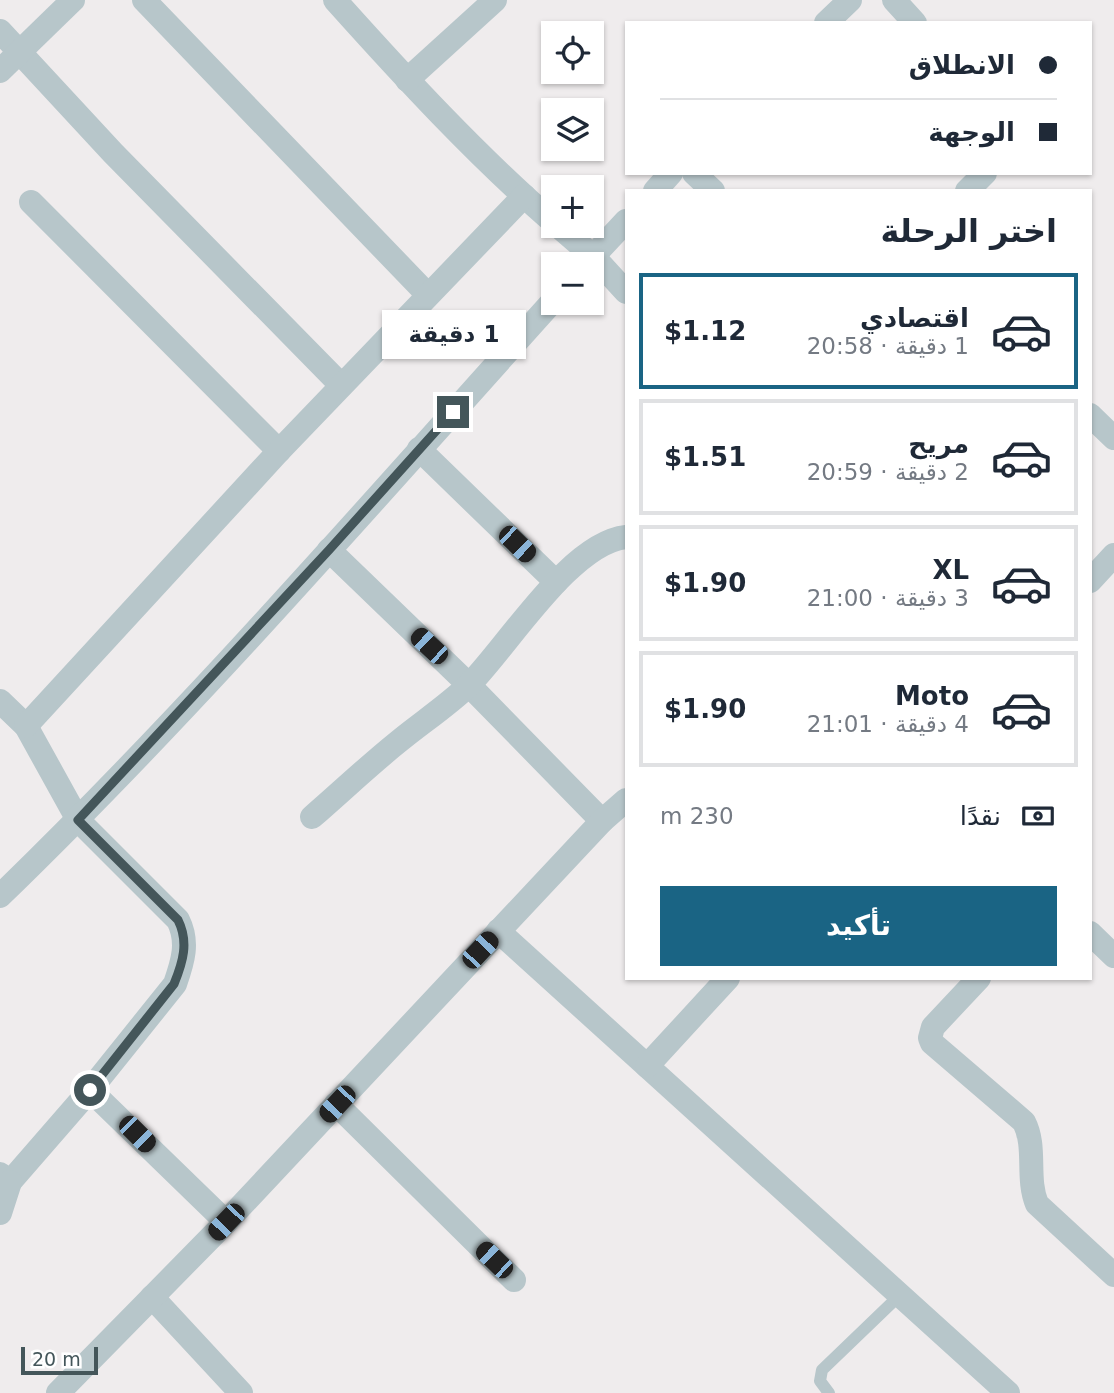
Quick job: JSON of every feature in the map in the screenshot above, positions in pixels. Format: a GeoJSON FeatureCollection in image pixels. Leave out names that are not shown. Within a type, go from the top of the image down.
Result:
{"type":"FeatureCollection","features":[{"type":"Feature","properties":{"kind":"street"},"geometry":{"type":"LineString","coordinates":[[0,71],[73,0]]}},
{"type":"Feature","properties":{"kind":"street"},"geometry":{"type":"LineString","coordinates":[[144,0],[428,295]]}},
{"type":"Feature","properties":{"kind":"street"},"geometry":{"type":"LineString","coordinates":[[335,0],[407,80],[541,211]]}},
{"type":"Feature","properties":{"kind":"street"},"geometry":{"type":"LineString","coordinates":[[407,80],[495,0]]}},
{"type":"Feature","properties":{"kind":"street"},"geometry":{"type":"LineString","coordinates":[[828,21],[850,0]]}},
{"type":"Feature","properties":{"kind":"street"},"geometry":{"type":"LineString","coordinates":[[894,0],[913,21]]}},
{"type":"Feature","properties":{"kind":"street"},"geometry":{"type":"LineString","coordinates":[[0,31],[113,153],[341,386]]}},
{"type":"Feature","properties":{"kind":"street"},"geometry":{"type":"LineString","coordinates":[[657,189],[669,175]]}},
{"type":"Feature","properties":{"kind":"street"},"geometry":{"type":"LineString","coordinates":[[696,175],[711,189]]}},
{"type":"Feature","properties":{"kind":"street"},"geometry":{"type":"LineString","coordinates":[[969,189],[983,175]]}},
{"type":"Feature","properties":{"kind":"street"},"geometry":{"type":"LineString","coordinates":[[26,726],[279,451],[524,196]]}},
{"type":"Feature","properties":{"kind":"street"},"geometry":{"type":"LineString","coordinates":[[31,202],[279,451]]}},
{"type":"Feature","properties":{"kind":"street"},"geometry":{"type":"LineString","coordinates":[[597,252],[625,222]]}},
{"type":"Feature","properties":{"kind":"street"},"geometry":{"type":"LineString","coordinates":[[569,238],[582,252]]}},
{"type":"Feature","properties":{"kind":"street"},"geometry":{"type":"LineString","coordinates":[[604,273],[625,291]]}},
{"type":"Feature","properties":{"kind":"street"},"geometry":{"type":"LineString","coordinates":[[0,897],[78,820],[329,550],[541,314]]}},
{"type":"Feature","properties":{"kind":"street"},"geometry":{"type":"LineString","coordinates":[[1092,417],[1114,438]]}},
{"type":"Feature","properties":{"kind":"street"},"geometry":{"type":"LineString","coordinates":[[419,449],[556,582]]}},
{"type":"Feature","properties":{"kind":"street"},"geometry":{"type":"LineString","coordinates":[[312,817],[388,750],[469,685],[556,582],[601,545],[625,537]]}},
{"type":"Feature","properties":{"kind":"street"},"geometry":{"type":"LineString","coordinates":[[329,550],[469,685],[602,821]]}},
{"type":"Feature","properties":{"kind":"street"},"geometry":{"type":"LineString","coordinates":[[1092,579],[1114,555]]}},
{"type":"Feature","properties":{"kind":"street"},"geometry":{"type":"LineString","coordinates":[[0,701],[26,726],[78,820],[178,920],[185,940],[182,964],[174,984],[90,1090],[5,1178],[0,1213]]}},
{"type":"Feature","properties":{"kind":"street"},"geometry":{"type":"LineString","coordinates":[[58,1393],[226,1222],[602,821],[625,801]]}},
{"type":"Feature","properties":{"kind":"street"},"geometry":{"type":"LineString","coordinates":[[498,931],[1008,1393]]}},
{"type":"Feature","properties":{"kind":"street"},"geometry":{"type":"LineString","coordinates":[[1092,935],[1114,956]]}},
{"type":"Feature","properties":{"kind":"street"},"geometry":{"type":"LineString","coordinates":[[647,1066],[726,980]]}},
{"type":"Feature","properties":{"kind":"street"},"geometry":{"type":"LineString","coordinates":[[977,980],[933,1027],[930,1038],[932,1043],[1024,1122],[1030,1139],[1031,1188],[1037,1204],[1114,1275]]}},
{"type":"Feature","properties":{"kind":"street"},"geometry":{"type":"LineString","coordinates":[[90,1090],[226,1222]]}},
{"type":"Feature","properties":{"kind":"street"},"geometry":{"type":"LineString","coordinates":[[337,1104],[514,1280]]}},
{"type":"Feature","properties":{"kind":"street"},"geometry":{"type":"LineString","coordinates":[[152,1297],[241,1393]]}},
{"type":"Feature","properties":{"kind":"lane"},"geometry":{"type":"LineString","coordinates":[[829,1393],[820,1381],[822,1370],[900,1295]]}},
{"type":"Feature","properties":{"kind":"route"},"geometry":{"type":"LineString","coordinates":[[90,1090],[174,984],[182,964],[185,940],[178,920],[78,820],[453,412]]}}]}
